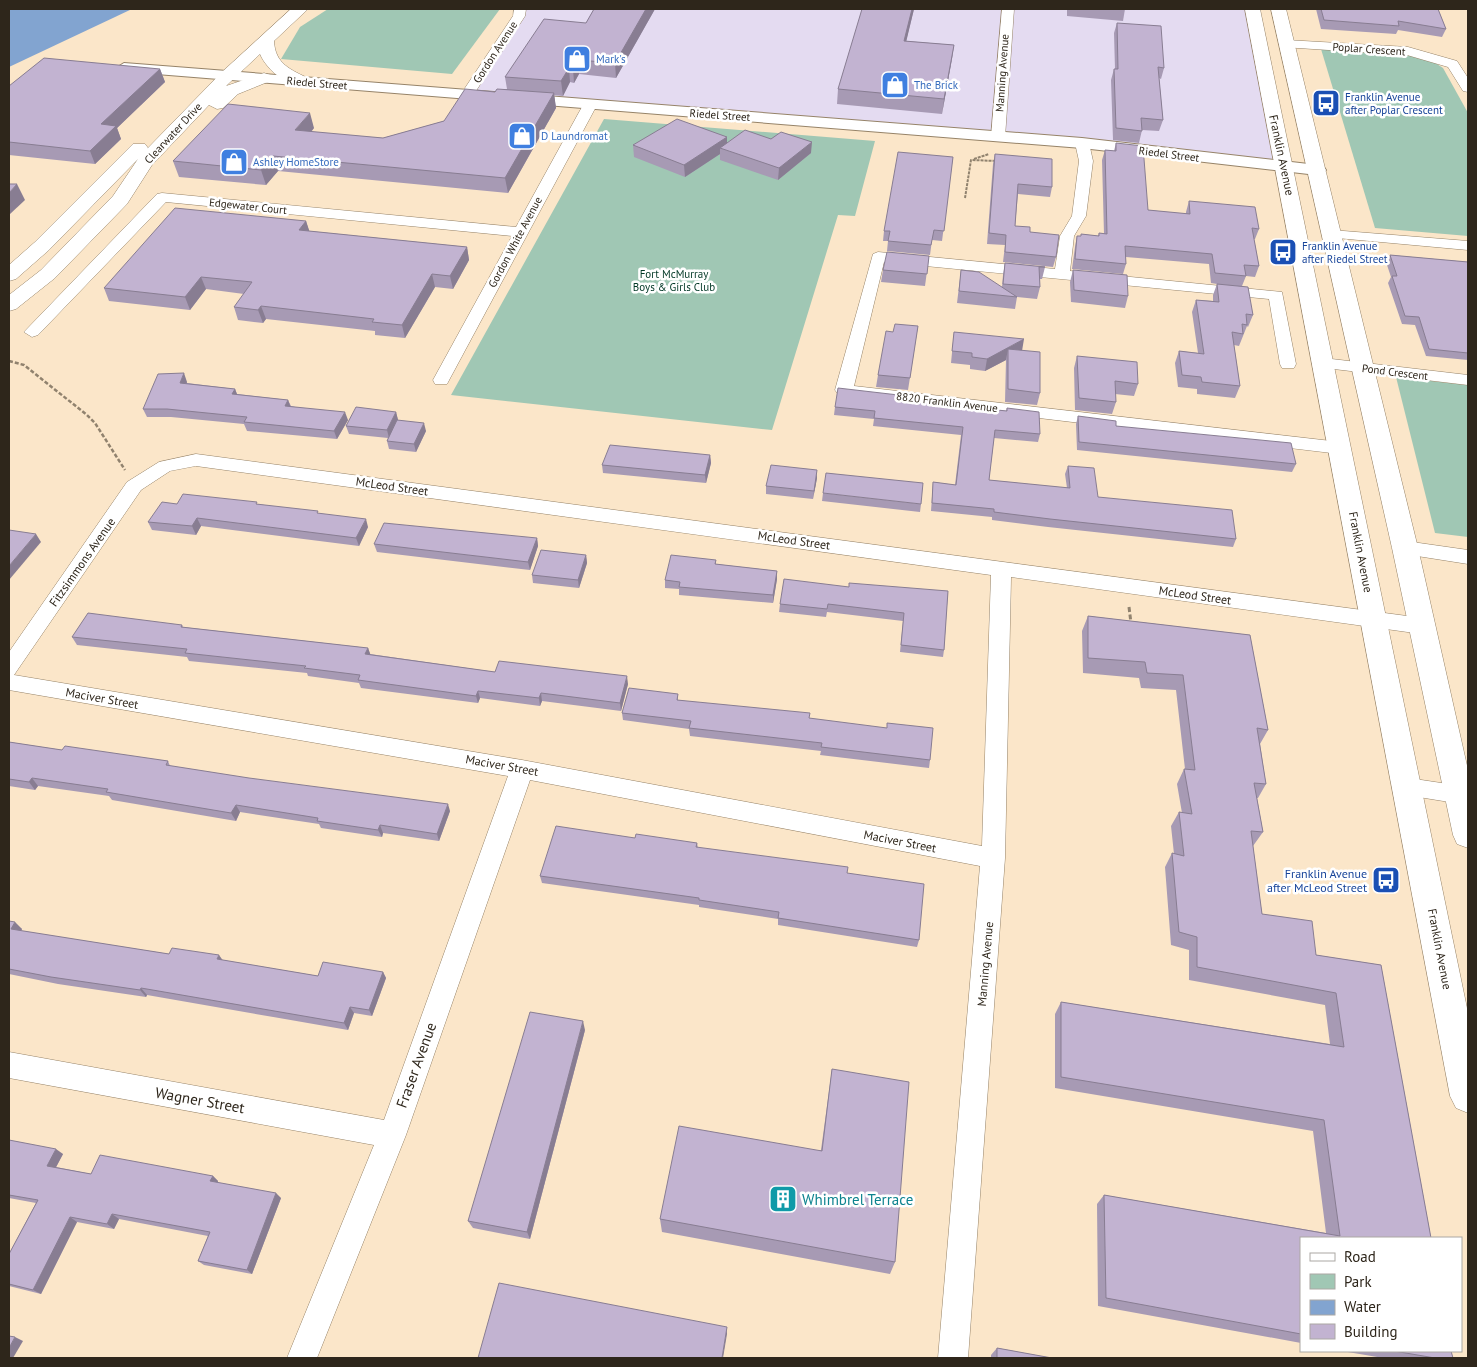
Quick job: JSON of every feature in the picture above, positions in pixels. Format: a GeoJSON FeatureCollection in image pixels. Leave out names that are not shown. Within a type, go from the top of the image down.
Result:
{"type":"FeatureCollection","features":[{"type":"Feature","properties":{"kind":"main road","name":"Clearwater Drive"},"geometry":{"type":"LineString","coordinates":[[9,304],[48,274],[120,200],[145,162],[220,75],[248,39],[284,9]]}},
{"type":"Feature","properties":{"kind":"main road","name":"Clearwater Drive"},"geometry":{"type":"LineString","coordinates":[[9,275],[220,75],[300,9]]}},
{"type":"Feature","properties":{"kind":"main road","name":"Franklin Avenue"},"geometry":{"type":"LineString","coordinates":[[1252,9],[1285,167],[1322,363],[1375,620],[1468,1096]]}},
{"type":"Feature","properties":{"kind":"main road"},"geometry":{"type":"LineString","coordinates":[[1278,9],[1463,795],[1468,835]]}},
{"type":"Feature","properties":{"kind":"main road"},"geometry":{"type":"LineString","coordinates":[[266,38],[265,52],[270,61],[279,70],[304,82]]}},
{"type":"Feature","properties":{"kind":"main road"},"geometry":{"type":"LineString","coordinates":[[120,200],[143,181],[232,90],[264,78]]}},
{"type":"Feature","properties":{"kind":"street","name":"Gordon Avenue"},"geometry":{"type":"LineString","coordinates":[[467,94],[519,16],[520,9]]}},
{"type":"Feature","properties":{"kind":"street","name":"Manning Avenue"},"geometry":{"type":"LineString","coordinates":[[998,137],[1008,9]]}},
{"type":"Feature","properties":{"kind":"street","name":"Poplar Crescent"},"geometry":{"type":"LineString","coordinates":[[1286,44],[1408,51],[1453,64],[1468,88]]}},
{"type":"Feature","properties":{"kind":"street","name":"Riedel Street"},"geometry":{"type":"LineString","coordinates":[[124,68],[1082,143],[1317,170]]}},
{"type":"Feature","properties":{"kind":"street","name":"Gordon White Avenue"},"geometry":{"type":"LineString","coordinates":[[441,380],[590,105]]}},
{"type":"Feature","properties":{"kind":"street"},"geometry":{"type":"LineString","coordinates":[[1062,275],[1067,236],[1079,216],[1086,160],[1082,143]]}},
{"type":"Feature","properties":{"kind":"street","name":"Edgewater Court"},"geometry":{"type":"LineString","coordinates":[[32,332],[162,197],[520,232]]}},
{"type":"Feature","properties":{"kind":"street"},"geometry":{"type":"LineString","coordinates":[[1331,234],[1468,246]]}},
{"type":"Feature","properties":{"kind":"street","name":"8820 Franklin Avenue"},"geometry":{"type":"LineString","coordinates":[[1288,364],[1276,295],[878,257],[844,390],[1340,448]]}},
{"type":"Feature","properties":{"kind":"street","name":"Pond Crescent"},"geometry":{"type":"LineString","coordinates":[[1322,363],[1468,380]]}},
{"type":"Feature","properties":{"kind":"street","name":"McLeod Street"},"geometry":{"type":"LineString","coordinates":[[165,466],[196,460],[1422,626]]}},
{"type":"Feature","properties":{"kind":"street","name":"Fitzsimmons Avenue"},"geometry":{"type":"LineString","coordinates":[[9,668],[134,486],[165,466]]}},
{"type":"Feature","properties":{"kind":"street"},"geometry":{"type":"LineString","coordinates":[[1405,548],[1468,557]]}},
{"type":"Feature","properties":{"kind":"street","name":"Manning Avenue"},"geometry":{"type":"LineString","coordinates":[[953,1358],[993,858],[1001,568]]}},
{"type":"Feature","properties":{"kind":"street","name":"Maciver Street"},"geometry":{"type":"LineString","coordinates":[[9,682],[522,769],[993,858]]}},
{"type":"Feature","properties":{"kind":"street","name":"Fraser Avenue"},"geometry":{"type":"LineString","coordinates":[[302,1358],[392,1135],[522,769]]}},
{"type":"Feature","properties":{"kind":"street"},"geometry":{"type":"LineString","coordinates":[[1408,787],[1463,795]]}},
{"type":"Feature","properties":{"kind":"street","name":"Wagner Street"},"geometry":{"type":"LineString","coordinates":[[9,1065],[392,1135]]}},
{"type":"Feature","properties":{"kind":"path"},"geometry":{"type":"LineString","coordinates":[[971,160],[989,154]]}},
{"type":"Feature","properties":{"kind":"path"},"geometry":{"type":"LineString","coordinates":[[971,160],[998,161]]}},
{"type":"Feature","properties":{"kind":"path"},"geometry":{"type":"LineString","coordinates":[[965,198],[971,160]]}},
{"type":"Feature","properties":{"kind":"path"},"geometry":{"type":"LineString","coordinates":[[9,361],[24,365],[95,423],[134,486]]}},
{"type":"Feature","properties":{"kind":"shaded area"},"geometry":{"type":"Polygon","coordinates":[[[520,9],[1252,9],[1285,167],[1082,143],[467,94],[519,16],[520,9]]]}},
{"type":"Feature","properties":{"kind":"green space"},"geometry":{"type":"Polygon","coordinates":[[[328,9],[500,9],[452,74],[281,59],[300,27],[328,9]]]}},
{"type":"Feature","properties":{"kind":"green space"},"geometry":{"type":"Polygon","coordinates":[[[1321,49],[1416,56],[1431,60],[1443,68],[1468,113],[1468,236],[1375,228],[1321,49]]]}},
{"type":"Feature","properties":{"kind":"green space","name":"Fort McMurray Boys & Girls Club"},"geometry":{"type":"Polygon","coordinates":[[[604,119],[875,141],[855,216],[838,215],[772,430],[451,395],[604,119]]]}},
{"type":"Feature","properties":{"kind":"green space"},"geometry":{"type":"Polygon","coordinates":[[[1396,377],[1468,385],[1468,537],[1435,533],[1396,377]]]}},
{"type":"Feature","properties":{"kind":"water"},"geometry":{"type":"Polygon","coordinates":[[[9,9],[132,9],[9,67],[9,9]]]}},
{"type":"Feature","properties":{"kind":"building"},"geometry":{"type":"Polygon","coordinates":[[[594,9],[646,9],[615,63],[578,60],[573,68],[569,68],[561,81],[505,77],[544,19],[586,23],[594,9]]]}},
{"type":"Feature","properties":{"kind":"building"},"geometry":{"type":"Polygon","coordinates":[[[862,9],[912,9],[904,41],[954,45],[944,99],[838,89],[862,9]]]}},
{"type":"Feature","properties":{"kind":"building"},"geometry":{"type":"Polygon","coordinates":[[[1321,9],[1438,9],[1446,29],[1398,21],[1399,26],[1324,20],[1321,9]]]}},
{"type":"Feature","properties":{"kind":"building"},"geometry":{"type":"Polygon","coordinates":[[[1117,23],[1161,26],[1164,68],[1158,67],[1163,120],[1141,118],[1142,131],[1116,128],[1114,69],[1118,69],[1117,23]]]}},
{"type":"Feature","properties":{"kind":"building"},"geometry":{"type":"Polygon","coordinates":[[[44,58],[160,69],[101,124],[116,126],[90,151],[9,142],[9,86],[44,58]]]}},
{"type":"Feature","properties":{"kind":"building"},"geometry":{"type":"Polygon","coordinates":[[[465,89],[495,92],[497,89],[554,93],[505,178],[273,156],[261,170],[173,161],[228,104],[310,113],[295,130],[383,138],[444,121],[465,89]]]}},
{"type":"Feature","properties":{"kind":"building"},"geometry":{"type":"Polygon","coordinates":[[[677,119],[727,137],[684,165],[633,145],[677,119]]]}},
{"type":"Feature","properties":{"kind":"building"},"geometry":{"type":"Polygon","coordinates":[[[745,130],[771,139],[781,132],[812,142],[779,168],[720,148],[745,130]]]}},
{"type":"Feature","properties":{"kind":"building"},"geometry":{"type":"Polygon","coordinates":[[[1116,143],[1143,146],[1148,210],[1190,214],[1189,201],[1255,207],[1259,229],[1252,228],[1259,266],[1244,265],[1246,276],[1215,273],[1212,254],[1125,246],[1126,264],[1075,259],[1077,236],[1081,236],[1081,234],[1099,236],[1099,233],[1107,234],[1105,150],[1116,151],[1116,143]]]}},
{"type":"Feature","properties":{"kind":"building"},"geometry":{"type":"Polygon","coordinates":[[[898,152],[953,157],[944,231],[934,230],[931,245],[888,241],[890,231],[884,231],[898,152]]]}},
{"type":"Feature","properties":{"kind":"building"},"geometry":{"type":"Polygon","coordinates":[[[995,154],[1052,159],[1052,187],[1018,184],[1015,226],[1030,227],[1030,232],[1059,235],[1056,257],[1005,252],[1006,235],[989,233],[995,154]]]}},
{"type":"Feature","properties":{"kind":"building"},"geometry":{"type":"Polygon","coordinates":[[[9,184],[17,184],[9,193],[9,184]]]}},
{"type":"Feature","properties":{"kind":"building"},"geometry":{"type":"Polygon","coordinates":[[[175,208],[306,221],[299,230],[467,247],[450,276],[432,274],[402,325],[372,322],[374,319],[261,306],[258,310],[234,307],[252,282],[201,277],[185,297],[104,288],[175,208]]]}},
{"type":"Feature","properties":{"kind":"building"},"geometry":{"type":"Polygon","coordinates":[[[887,252],[929,256],[927,274],[883,270],[887,252]]]}},
{"type":"Feature","properties":{"kind":"building"},"geometry":{"type":"Polygon","coordinates":[[[1390,255],[1468,262],[1468,353],[1429,349],[1419,317],[1405,316],[1392,276],[1397,276],[1390,255]]]}},
{"type":"Feature","properties":{"kind":"building"},"geometry":{"type":"Polygon","coordinates":[[[1005,263],[1045,267],[1039,267],[1040,287],[1003,284],[1005,263]]]}},
{"type":"Feature","properties":{"kind":"building"},"geometry":{"type":"Polygon","coordinates":[[[961,270],[979,272],[1017,297],[959,291],[961,270]]]}},
{"type":"Feature","properties":{"kind":"building"},"geometry":{"type":"Polygon","coordinates":[[[1073,270],[1127,275],[1128,296],[1074,290],[1073,270]]]}},
{"type":"Feature","properties":{"kind":"building"},"geometry":{"type":"Polygon","coordinates":[[[1217,284],[1248,287],[1253,315],[1246,314],[1247,325],[1242,324],[1243,334],[1232,332],[1240,386],[1202,382],[1201,377],[1182,375],[1179,351],[1204,354],[1196,300],[1219,302],[1217,284]]]}},
{"type":"Feature","properties":{"kind":"building"},"geometry":{"type":"Polygon","coordinates":[[[895,324],[918,326],[910,378],[878,375],[886,331],[893,332],[895,324]]]}},
{"type":"Feature","properties":{"kind":"building"},"geometry":{"type":"Polygon","coordinates":[[[954,332],[1024,339],[987,359],[972,357],[972,353],[952,351],[954,332]]]}},
{"type":"Feature","properties":{"kind":"building"},"geometry":{"type":"Polygon","coordinates":[[[1008,349],[1040,352],[1040,393],[1008,389],[1008,349]]]}},
{"type":"Feature","properties":{"kind":"building"},"geometry":{"type":"Polygon","coordinates":[[[1077,356],[1137,362],[1138,384],[1115,381],[1116,402],[1079,398],[1077,356]]]}},
{"type":"Feature","properties":{"kind":"building"},"geometry":{"type":"Polygon","coordinates":[[[184,373],[180,383],[235,389],[232,394],[288,400],[285,406],[345,412],[334,431],[244,422],[247,417],[167,409],[143,409],[158,374],[184,373]]]}},
{"type":"Feature","properties":{"kind":"building"},"geometry":{"type":"Polygon","coordinates":[[[838,388],[907,396],[907,401],[1007,411],[1007,408],[1039,412],[1040,434],[995,430],[989,480],[1070,488],[1068,466],[1094,468],[1098,497],[1232,510],[1236,539],[1050,519],[994,512],[994,509],[932,503],[933,482],[956,485],[963,427],[874,418],[875,411],[835,407],[838,388]]]}},
{"type":"Feature","properties":{"kind":"building"},"geometry":{"type":"Polygon","coordinates":[[[356,407],[396,412],[387,430],[346,426],[356,407]]]}},
{"type":"Feature","properties":{"kind":"building"},"geometry":{"type":"Polygon","coordinates":[[[1078,416],[1116,421],[1116,426],[1291,443],[1296,464],[1079,442],[1078,416]]]}},
{"type":"Feature","properties":{"kind":"building"},"geometry":{"type":"Polygon","coordinates":[[[397,420],[424,423],[414,444],[387,441],[397,420]]]}},
{"type":"Feature","properties":{"kind":"building"},"geometry":{"type":"Polygon","coordinates":[[[610,445],[710,455],[705,475],[602,465],[610,445]]]}},
{"type":"Feature","properties":{"kind":"building"},"geometry":{"type":"Polygon","coordinates":[[[771,465],[817,470],[814,491],[766,486],[771,465]]]}},
{"type":"Feature","properties":{"kind":"building"},"geometry":{"type":"Polygon","coordinates":[[[826,473],[923,483],[921,504],[823,493],[826,473]]]}},
{"type":"Feature","properties":{"kind":"building"},"geometry":{"type":"Polygon","coordinates":[[[183,494],[257,502],[256,504],[366,519],[356,538],[197,518],[192,526],[148,522],[162,502],[177,504],[183,494]]]}},
{"type":"Feature","properties":{"kind":"building"},"geometry":{"type":"Polygon","coordinates":[[[384,523],[537,538],[528,562],[374,544],[384,523]]]}},
{"type":"Feature","properties":{"kind":"building"},"geometry":{"type":"Polygon","coordinates":[[[9,530],[36,534],[9,566],[9,530]]]}},
{"type":"Feature","properties":{"kind":"building"},"geometry":{"type":"Polygon","coordinates":[[[541,550],[586,555],[578,580],[532,575],[541,550]]]}},
{"type":"Feature","properties":{"kind":"building"},"geometry":{"type":"Polygon","coordinates":[[[671,555],[716,560],[715,564],[777,571],[773,595],[679,587],[680,582],[665,580],[671,555]]]}},
{"type":"Feature","properties":{"kind":"building"},"geometry":{"type":"Polygon","coordinates":[[[784,579],[849,587],[849,583],[948,591],[944,650],[901,645],[904,613],[828,604],[827,609],[780,604],[784,579]]]}},
{"type":"Feature","properties":{"kind":"building"},"geometry":{"type":"Polygon","coordinates":[[[88,613],[182,625],[181,627],[368,648],[365,654],[495,672],[499,661],[627,676],[620,703],[541,693],[539,698],[478,691],[476,696],[358,680],[360,675],[304,668],[306,666],[185,653],[187,649],[72,637],[88,613]]]}},
{"type":"Feature","properties":{"kind":"building"},"geometry":{"type":"Polygon","coordinates":[[[1088,616],[1250,635],[1268,730],[1257,728],[1266,784],[1254,783],[1263,832],[1251,831],[1262,914],[1312,921],[1316,955],[1381,965],[1431,1237],[1300,1237],[1300,1334],[1106,1298],[1104,1195],[1340,1236],[1324,1120],[1061,1077],[1061,1002],[1344,1047],[1336,993],[1197,967],[1197,937],[1179,932],[1172,853],[1184,856],[1179,812],[1192,814],[1184,769],[1195,770],[1183,675],[1147,673],[1145,662],[1088,658],[1088,616]]]}},
{"type":"Feature","properties":{"kind":"building"},"geometry":{"type":"Polygon","coordinates":[[[629,688],[678,694],[677,700],[810,713],[809,718],[887,728],[887,723],[933,728],[930,760],[821,747],[822,743],[689,728],[691,721],[622,713],[629,688]]]}},
{"type":"Feature","properties":{"kind":"building"},"geometry":{"type":"Polygon","coordinates":[[[9,742],[62,750],[65,746],[168,761],[166,765],[249,778],[448,804],[437,834],[380,825],[378,830],[317,821],[318,818],[236,805],[231,813],[106,792],[108,789],[32,778],[29,782],[9,779],[9,742]]]}},
{"type":"Feature","properties":{"kind":"building"},"geometry":{"type":"Polygon","coordinates":[[[556,826],[635,838],[636,834],[697,843],[696,847],[848,867],[847,873],[924,884],[919,940],[778,918],[779,912],[699,900],[699,898],[540,876],[556,826]]]}},
{"type":"Feature","properties":{"kind":"building"},"geometry":{"type":"Polygon","coordinates":[[[9,921],[15,922],[11,929],[169,954],[172,948],[219,955],[217,959],[318,976],[323,962],[383,972],[369,1010],[350,1007],[344,1023],[141,988],[140,990],[9,969],[9,921]]]}},
{"type":"Feature","properties":{"kind":"building"},"geometry":{"type":"Polygon","coordinates":[[[530,1012],[583,1021],[527,1232],[468,1221],[530,1012]]]}},
{"type":"Feature","properties":{"kind":"building","name":"Whimbrel Terrace"},"geometry":{"type":"Polygon","coordinates":[[[832,1069],[909,1082],[895,1262],[660,1219],[679,1126],[822,1151],[832,1069]]]}},
{"type":"Feature","properties":{"kind":"building"},"geometry":{"type":"Polygon","coordinates":[[[9,1140],[56,1149],[47,1166],[91,1174],[100,1155],[213,1176],[210,1181],[276,1193],[247,1270],[198,1261],[210,1232],[112,1214],[107,1224],[70,1217],[33,1290],[9,1284],[9,1254],[38,1200],[9,1195],[9,1140]]]}},
{"type":"Feature","properties":{"kind":"building"},"geometry":{"type":"Polygon","coordinates":[[[499,1283],[727,1327],[722,1358],[478,1358],[499,1283]]]}},
{"type":"Feature","properties":{"kind":"building"},"geometry":{"type":"Polygon","coordinates":[[[9,1336],[15,1337],[9,1348],[9,1336]]]}},
{"type":"Feature","properties":{"kind":"building"},"geometry":{"type":"Polygon","coordinates":[[[997,1348],[1052,1358],[997,1358],[997,1348]]]}},
{"type":"Feature","properties":{"kind":"building"},"geometry":{"type":"Polygon","coordinates":[[[1400,1352],[1451,1352],[1453,1358],[1435,1358],[1400,1352]]]}},
{"type":"Feature","properties":{"kind":"place","name":"Mark's"},"geometry":{"type":"Point","coordinates":[577,59]}},
{"type":"Feature","properties":{"kind":"place","name":"The Brick"},"geometry":{"type":"Point","coordinates":[895,85]}},
{"type":"Feature","properties":{"kind":"place","name":"Franklin Avenue after Poplar Crescent"},"geometry":{"type":"Point","coordinates":[1326,103]}},
{"type":"Feature","properties":{"kind":"place","name":"D Laundromat"},"geometry":{"type":"Point","coordinates":[522,136]}},
{"type":"Feature","properties":{"kind":"place","name":"Ashley HomeStore"},"geometry":{"type":"Point","coordinates":[234,162]}},
{"type":"Feature","properties":{"kind":"place","name":"Franklin Avenue after Riedel Street"},"geometry":{"type":"Point","coordinates":[1283,252]}},
{"type":"Feature","properties":{"kind":"place","name":"Franklin Avenue after McLeod Street"},"geometry":{"type":"Point","coordinates":[1386,880]}},
{"type":"Feature","properties":{"kind":"place","name":"Whimbrel Terrace"},"geometry":{"type":"Point","coordinates":[783,1199]}}]}
